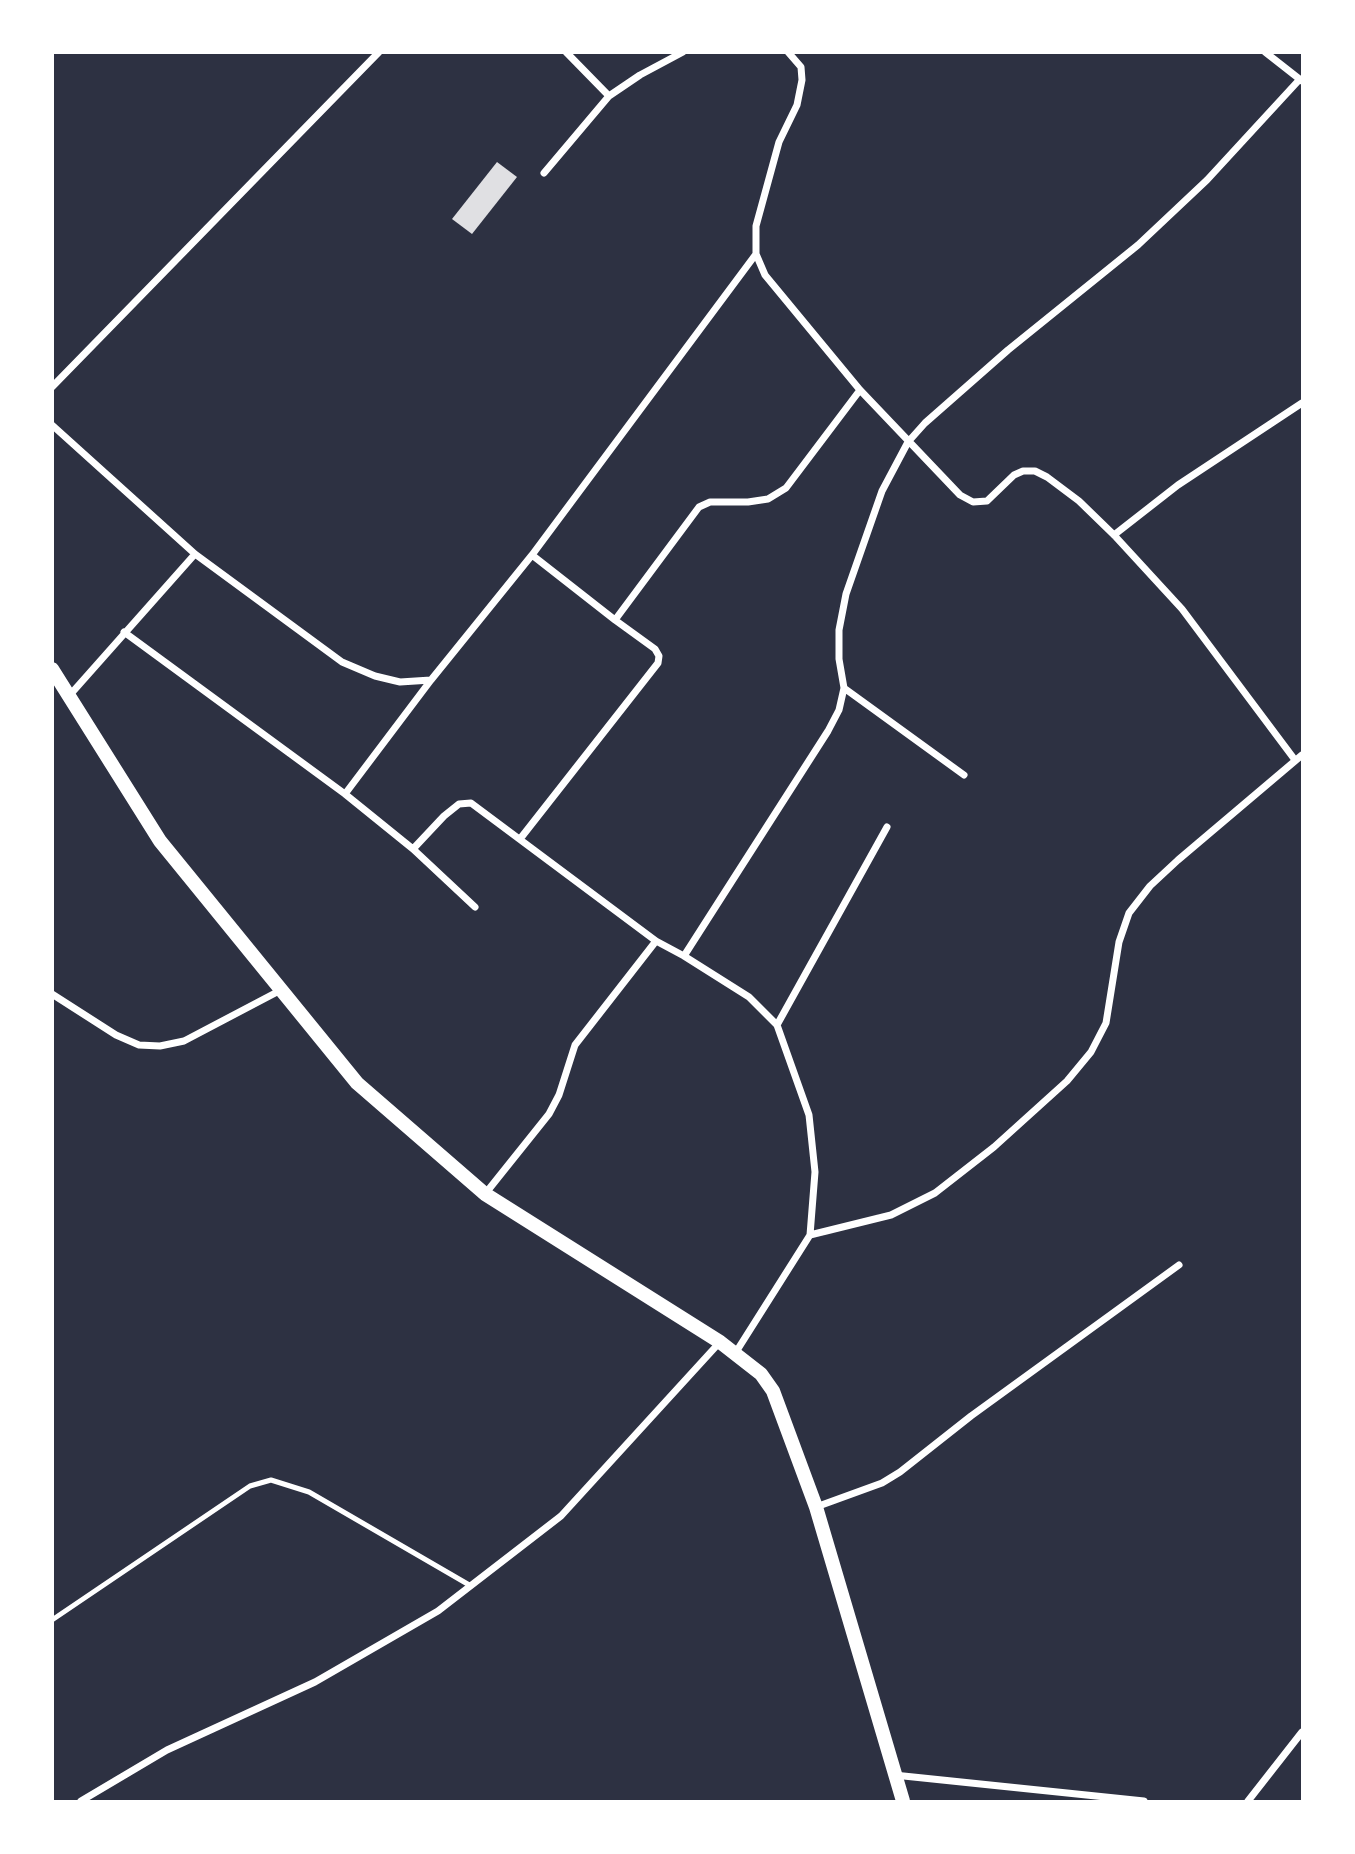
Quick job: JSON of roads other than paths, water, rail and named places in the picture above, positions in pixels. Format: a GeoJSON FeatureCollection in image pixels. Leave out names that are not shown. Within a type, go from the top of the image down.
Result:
{"type":"FeatureCollection","features":[{"type":"Feature","properties":{"kind":"main road"},"geometry":{"type":"LineString","coordinates":[[52,669],[160,841],[357,1083],[485,1194],[736,1352],[761,1374],[773,1391],[816,1507],[902,1801]]}},
{"type":"Feature","properties":{"kind":"street"},"geometry":{"type":"LineString","coordinates":[[52,387],[379,52]]}},
{"type":"Feature","properties":{"kind":"street"},"geometry":{"type":"LineString","coordinates":[[566,52],[609,96]]}},
{"type":"Feature","properties":{"kind":"street"},"geometry":{"type":"LineString","coordinates":[[544,173],[609,96],[640,75],[683,52]]}},
{"type":"Feature","properties":{"kind":"street"},"geometry":{"type":"LineString","coordinates":[[788,52],[801,67],[802,80],[797,105],[779,142],[756,226],[756,254],[765,275],[860,390],[960,495],[973,502],[987,500],[1014,475],[1023,471],[1035,471],[1079,501],[1182,608],[1296,761]]}},
{"type":"Feature","properties":{"kind":"street"},"geometry":{"type":"LineString","coordinates":[[684,956],[839,710],[844,688],[839,659],[839,630],[846,594],[882,491],[908,442],[925,423],[1009,350],[1138,246],[1207,180],[1301,80],[1265,52]]}},
{"type":"Feature","properties":{"kind":"street"},"geometry":{"type":"LineString","coordinates":[[345,794],[431,680],[531,555],[756,254]]}},
{"type":"Feature","properties":{"kind":"street"},"geometry":{"type":"LineString","coordinates":[[615,620],[699,507],[710,502],[768,499],[786,488],[860,390]]}},
{"type":"Feature","properties":{"kind":"street"},"geometry":{"type":"LineString","coordinates":[[1114,535],[1178,485],[1303,403]]}},
{"type":"Feature","properties":{"kind":"street"},"geometry":{"type":"LineString","coordinates":[[52,425],[195,554],[342,662],[375,676],[400,682],[431,680]]}},
{"type":"Feature","properties":{"kind":"street"},"geometry":{"type":"LineString","coordinates":[[69,697],[195,554]]}},
{"type":"Feature","properties":{"kind":"street"},"geometry":{"type":"LineString","coordinates":[[520,839],[658,663],[659,656],[655,649],[531,555]]}},
{"type":"Feature","properties":{"kind":"street"},"geometry":{"type":"LineString","coordinates":[[124,632],[345,794],[413,849],[475,907]]}},
{"type":"Feature","properties":{"kind":"street"},"geometry":{"type":"LineString","coordinates":[[844,688],[964,775]]}},
{"type":"Feature","properties":{"kind":"street"},"geometry":{"type":"LineString","coordinates":[[810,1235],[891,1215],[935,1193],[994,1147],[1067,1082],[1091,1052],[1106,1023],[1119,942],[1129,913],[1150,886],[1168,869],[1303,755]]}},
{"type":"Feature","properties":{"kind":"street"},"geometry":{"type":"LineString","coordinates":[[413,849],[459,804],[471,803],[656,941],[748,997],[777,1025],[809,1115],[815,1172],[810,1235],[736,1352]]}},
{"type":"Feature","properties":{"kind":"street"},"geometry":{"type":"LineString","coordinates":[[777,1025],[887,827]]}},
{"type":"Feature","properties":{"kind":"street"},"geometry":{"type":"LineString","coordinates":[[485,1194],[550,1114],[575,1045],[656,941]]}},
{"type":"Feature","properties":{"kind":"street"},"geometry":{"type":"LineString","coordinates":[[52,994],[116,1035],[139,1045],[160,1046],[184,1041],[281,990]]}},
{"type":"Feature","properties":{"kind":"street"},"geometry":{"type":"LineString","coordinates":[[816,1507],[882,1483],[900,1472],[982,1408],[1179,1265]]}},
{"type":"Feature","properties":{"kind":"street"},"geometry":{"type":"LineString","coordinates":[[81,1801],[167,1750],[315,1682],[438,1611],[561,1516],[720,1342]]}},
{"type":"Feature","properties":{"kind":"street"},"geometry":{"type":"LineString","coordinates":[[1248,1801],[1303,1732]]}},
{"type":"Feature","properties":{"kind":"street"},"geometry":{"type":"LineString","coordinates":[[894,1774],[1144,1801]]}},
{"type":"Feature","properties":{"kind":"lane"},"geometry":{"type":"LineString","coordinates":[[52,1620],[250,1486],[271,1480],[309,1492],[471,1586]]}}]}
